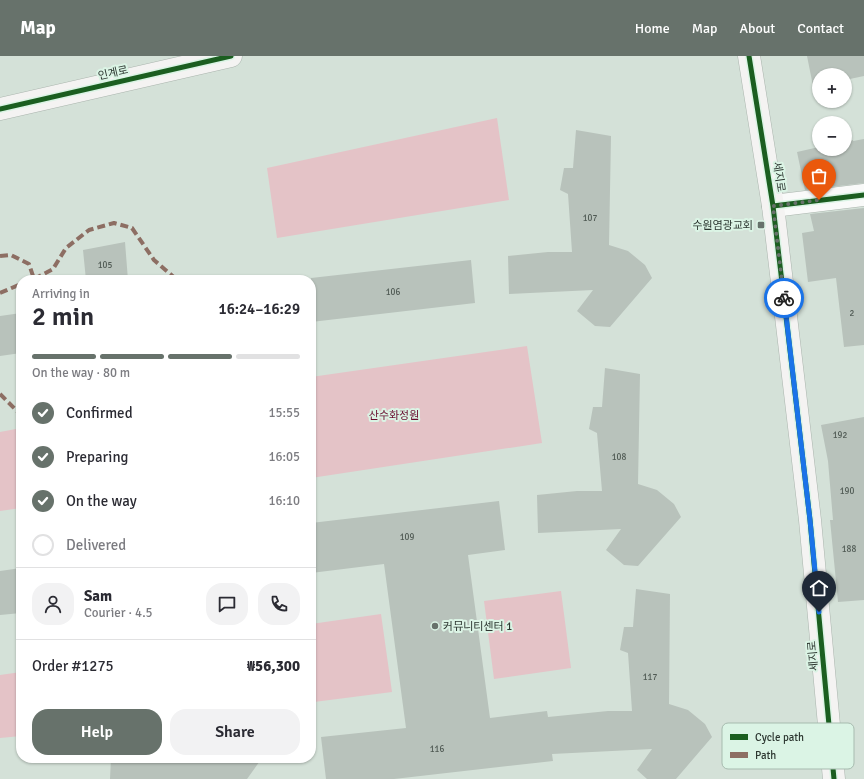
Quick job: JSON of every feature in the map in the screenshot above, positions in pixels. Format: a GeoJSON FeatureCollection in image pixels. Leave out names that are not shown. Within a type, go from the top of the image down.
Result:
{"type":"FeatureCollection","features":[{"type":"Feature","properties":{"kind":"street","name":"인계로"},"geometry":{"type":"LineString","coordinates":[[0,109],[231,56]]}},
{"type":"Feature","properties":{"kind":"street","name":"세지로"},"geometry":{"type":"LineString","coordinates":[[749,56],[773,206],[810,520],[829,723]]}},
{"type":"Feature","properties":{"kind":"street"},"geometry":{"type":"LineString","coordinates":[[773,206],[864,195]]}},
{"type":"Feature","properties":{"kind":"street","name":"세지로"},"geometry":{"type":"LineString","coordinates":[[833,769],[834,779]]}},
{"type":"Feature","properties":{"kind":"green space"},"geometry":{"type":"Polygon","coordinates":[[[497,118],[509,200],[277,238],[267,168],[497,118]]]}},
{"type":"Feature","properties":{"kind":"green space","name":"산수화정원"},"geometry":{"type":"Polygon","coordinates":[[[527,346],[542,443],[316,477],[316,376],[527,346]]]}},
{"type":"Feature","properties":{"kind":"green space"},"geometry":{"type":"Polygon","coordinates":[[[16,429],[16,509],[0,511],[0,432],[16,429]]]}},
{"type":"Feature","properties":{"kind":"green space"},"geometry":{"type":"Polygon","coordinates":[[[561,591],[571,668],[494,679],[484,601],[561,591]]]}},
{"type":"Feature","properties":{"kind":"green space"},"geometry":{"type":"Polygon","coordinates":[[[381,614],[392,692],[316,702],[316,623],[381,614]]]}},
{"type":"Feature","properties":{"kind":"green space"},"geometry":{"type":"Polygon","coordinates":[[[16,673],[16,736],[0,738],[0,675],[16,673]]]}},
{"type":"Feature","properties":{"kind":"building"},"geometry":{"type":"Polygon","coordinates":[[[807,56],[864,56],[864,76],[852,79],[852,68],[812,68],[812,81],[807,56]]]}},
{"type":"Feature","properties":{"kind":"building"},"geometry":{"type":"Polygon","coordinates":[[[576,130],[611,136],[609,245],[628,251],[645,265],[652,278],[610,327],[595,326],[577,311],[593,290],[509,294],[508,256],[548,252],[572,252],[568,194],[560,190],[564,168],[573,168],[576,130]]]}},
{"type":"Feature","properties":{"kind":"building"},"geometry":{"type":"Polygon","coordinates":[[[864,139],[864,183],[805,190],[797,152],[812,149],[812,156],[852,156],[852,140],[864,139]]]}},
{"type":"Feature","properties":{"kind":"building"},"geometry":{"type":"Polygon","coordinates":[[[864,208],[864,345],[844,347],[836,278],[808,282],[802,233],[814,231],[810,214],[864,208]]]}},
{"type":"Feature","properties":{"kind":"building"},"geometry":{"type":"Polygon","coordinates":[[[125,242],[128,275],[86,275],[83,250],[125,242]]]}},
{"type":"Feature","properties":{"kind":"building"},"geometry":{"type":"Polygon","coordinates":[[[471,260],[475,303],[316,321],[316,277],[471,260]]]}},
{"type":"Feature","properties":{"kind":"building"},"geometry":{"type":"Polygon","coordinates":[[[16,314],[16,354],[0,356],[0,316],[16,314]]]}},
{"type":"Feature","properties":{"kind":"building"},"geometry":{"type":"Polygon","coordinates":[[[605,368],[640,374],[638,484],[657,490],[674,504],[681,517],[638,566],[624,565],[606,550],[621,529],[538,533],[537,495],[577,491],[602,491],[597,433],[589,429],[593,407],[602,407],[605,368]]]}},
{"type":"Feature","properties":{"kind":"building"},"geometry":{"type":"Polygon","coordinates":[[[864,417],[864,600],[838,602],[830,520],[833,520],[828,461],[821,425],[864,417]]]}},
{"type":"Feature","properties":{"kind":"building"},"geometry":{"type":"Polygon","coordinates":[[[499,501],[505,550],[468,555],[490,718],[547,711],[548,717],[608,711],[632,711],[628,653],[620,650],[624,627],[633,627],[636,589],[670,594],[669,704],[688,710],[705,724],[712,737],[676,779],[647,779],[637,770],[652,749],[552,754],[553,761],[394,779],[326,779],[321,737],[406,728],[384,564],[316,572],[316,522],[499,501]]]}},
{"type":"Feature","properties":{"kind":"building"},"geometry":{"type":"Polygon","coordinates":[[[16,569],[16,613],[0,615],[0,571],[16,569]]]}},
{"type":"Feature","properties":{"kind":"building"},"geometry":{"type":"Polygon","coordinates":[[[111,763],[258,763],[247,779],[110,779],[111,763]]]}},
{"type":"Feature","properties":{"kind":"marked path"},"geometry":{"type":"LineString","coordinates":[[42,275],[53,269],[66,248],[89,230],[114,223],[132,228],[154,260],[171,275]]}},
{"type":"Feature","properties":{"kind":"marked path"},"geometry":{"type":"LineString","coordinates":[[0,256],[11,255],[29,264],[33,275]]}},
{"type":"Feature","properties":{"kind":"marked path"},"geometry":{"type":"LineString","coordinates":[[0,293],[16,286]]}},
{"type":"Feature","properties":{"kind":"marked path"},"geometry":{"type":"LineString","coordinates":[[0,394],[16,410]]}},
{"type":"Feature","properties":{"kind":"cycle path"},"geometry":{"type":"LineString","coordinates":[[0,109],[231,56]]}},
{"type":"Feature","properties":{"kind":"cycle path"},"geometry":{"type":"LineString","coordinates":[[749,56],[773,206],[810,520],[829,723]]}},
{"type":"Feature","properties":{"kind":"cycle path"},"geometry":{"type":"LineString","coordinates":[[773,206],[864,195]]}},
{"type":"Feature","properties":{"kind":"cycle path"},"geometry":{"type":"LineString","coordinates":[[833,769],[834,779]]}},
{"type":"Feature","properties":{"kind":"way so far"},"geometry":{"type":"LineString","coordinates":[[784,298],[773,206],[819,200]]}},
{"type":"Feature","properties":{"kind":"place","name":"수원염광교회"},"geometry":{"type":"Point","coordinates":[761,225]}},
{"type":"Feature","properties":{"kind":"place","name":"커뮤니티센터 1"},"geometry":{"type":"Point","coordinates":[435,626]}},
{"type":"Feature","properties":{"kind":"route"},"geometry":{"type":"LineString","coordinates":[[784,298],[810,520],[819,612]]}}]}
